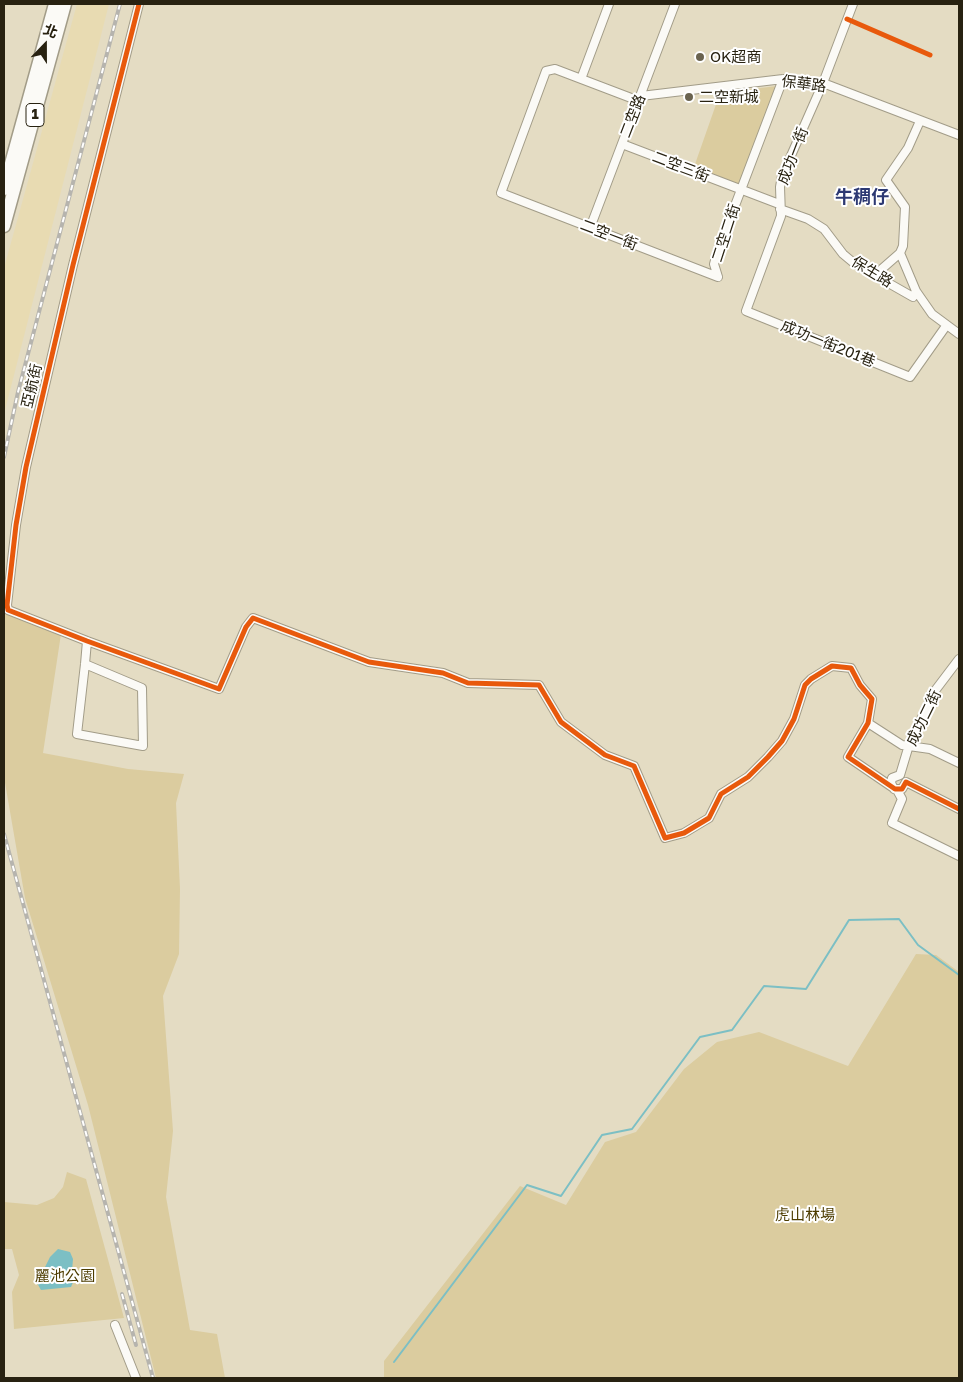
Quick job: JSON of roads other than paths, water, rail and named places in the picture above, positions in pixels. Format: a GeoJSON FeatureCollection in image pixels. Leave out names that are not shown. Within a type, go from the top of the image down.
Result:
{"type":"FeatureCollection","features":[{"type":"Feature","properties":{"kind":"main road","name":"1"},"geometry":{"type":"LineString","coordinates":[[4,189],[55,4]]}},
{"type":"Feature","properties":{"kind":"main road","name":"1"},"geometry":{"type":"LineString","coordinates":[[4,226],[65,4]]}},
{"type":"Feature","properties":{"kind":"street","name":"亞航街"},"geometry":{"type":"LineString","coordinates":[[140,4],[73,265],[28,459],[16,525],[6,605],[8,610],[87,642],[168,672],[176,672],[219,689],[246,627],[253,618],[369,662],[444,673],[468,683],[539,685],[561,722],[605,755],[634,766],[665,838],[684,833],[709,818],[721,794],[748,777],[782,741],[794,719],[805,685],[832,666],[851,668],[860,685],[872,698],[868,723]]}},
{"type":"Feature","properties":{"kind":"street"},"geometry":{"type":"LineString","coordinates":[[581,79],[609,4]]}},
{"type":"Feature","properties":{"kind":"street","name":"二空路"},"geometry":{"type":"LineString","coordinates":[[590,228],[676,4]]}},
{"type":"Feature","properties":{"kind":"street","name":"成功一街"},"geometry":{"type":"LineString","coordinates":[[746,311],[781,216],[779,207],[782,176],[823,84],[854,4]]}},
{"type":"Feature","properties":{"kind":"street","name":"保華路"},"geometry":{"type":"LineString","coordinates":[[500,193],[546,72],[555,70],[640,98],[783,79],[823,84],[959,135]]}},
{"type":"Feature","properties":{"kind":"street","name":"二空二街"},"geometry":{"type":"LineString","coordinates":[[718,277],[714,268],[715,259],[783,79]]}},
{"type":"Feature","properties":{"kind":"street"},"geometry":{"type":"LineString","coordinates":[[876,274],[900,253],[903,246],[905,207],[886,180],[908,148],[920,121]]}},
{"type":"Feature","properties":{"kind":"street","name":"二空三街"},"geometry":{"type":"LineString","coordinates":[[622,144],[740,189],[779,207]]}},
{"type":"Feature","properties":{"kind":"street","name":"二空一街"},"geometry":{"type":"LineString","coordinates":[[500,193],[718,277]]}},
{"type":"Feature","properties":{"kind":"street","name":"保生路"},"geometry":{"type":"LineString","coordinates":[[779,207],[808,219],[824,229],[843,254],[855,264],[876,274],[913,297],[916,292]]}},
{"type":"Feature","properties":{"kind":"street"},"geometry":{"type":"LineString","coordinates":[[900,253],[916,292],[932,314],[959,334]]}},
{"type":"Feature","properties":{"kind":"street","name":"成功一街201巷"},"geometry":{"type":"LineString","coordinates":[[746,311],[910,377],[946,326]]}},
{"type":"Feature","properties":{"kind":"street"},"geometry":{"type":"LineString","coordinates":[[84,664],[142,688],[143,746],[77,734],[84,664],[87,642]]}},
{"type":"Feature","properties":{"kind":"street","name":"成功二街"},"geometry":{"type":"LineString","coordinates":[[897,776],[909,745],[934,692],[959,658]]}},
{"type":"Feature","properties":{"kind":"street"},"geometry":{"type":"LineString","coordinates":[[906,782],[902,789],[896,789],[848,757],[868,723],[902,745],[930,749],[959,763]]}},
{"type":"Feature","properties":{"kind":"street"},"geometry":{"type":"LineString","coordinates":[[959,809],[906,782],[905,778],[897,776],[891,783],[902,799],[892,823],[959,856]]}},
{"type":"Feature","properties":{"kind":"street"},"geometry":{"type":"LineString","coordinates":[[116,1325],[136,1378]]}},
{"type":"Feature","properties":{"kind":"water"},"geometry":{"type":"Polygon","coordinates":[[[58,1249],[70,1252],[73,1259],[72,1271],[74,1280],[71,1287],[41,1290],[37,1283],[37,1274],[45,1267],[50,1257],[58,1249]]]}},
{"type":"Feature","properties":{"kind":"waterway"},"geometry":{"type":"LineString","coordinates":[[394,1362],[527,1185],[561,1196],[602,1135],[632,1129],[700,1037],[732,1030],[764,986],[806,989],[849,920],[899,919],[918,945],[959,975]]}},
{"type":"Feature","properties":{"kind":"railway"},"geometry":{"type":"LineString","coordinates":[[4,457],[18,392],[120,4]]}},
{"type":"Feature","properties":{"kind":"railway"},"geometry":{"type":"LineString","coordinates":[[4,834],[153,1378]]}},
{"type":"Feature","properties":{"kind":"railway"},"geometry":{"type":"LineString","coordinates":[[122,1294],[136,1345]]}},
{"type":"Feature","properties":{"kind":"place","name":"OK超商"},"geometry":{"type":"Point","coordinates":[700,57]}},
{"type":"Feature","properties":{"kind":"place","name":"二空新城"},"geometry":{"type":"Point","coordinates":[689,97]}},
{"type":"Feature","properties":{"kind":"district","name":"牛稠仔"},"geometry":{"type":"Point","coordinates":[862,197]}},
{"type":"Feature","properties":{"kind":"park label","name":"虎山林場"},"geometry":{"type":"Point","coordinates":[805,1215]}},
{"type":"Feature","properties":{"kind":"park label","name":"麗池公園"},"geometry":{"type":"Point","coordinates":[65,1276]}}]}
